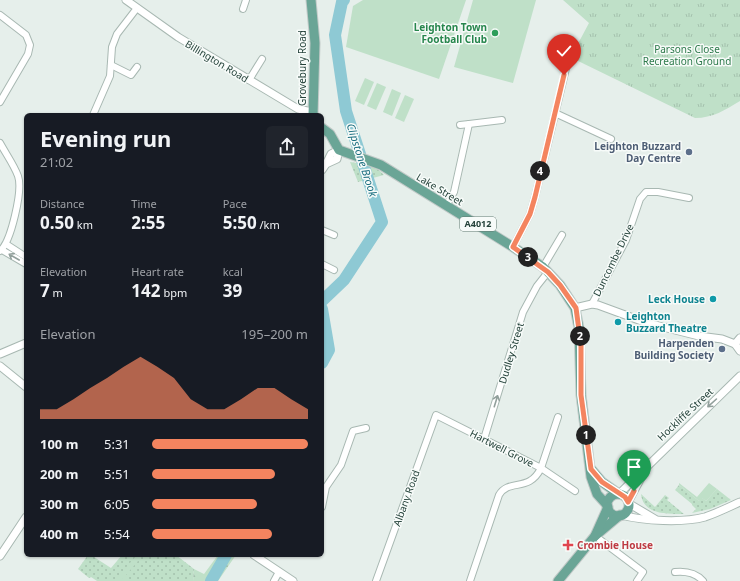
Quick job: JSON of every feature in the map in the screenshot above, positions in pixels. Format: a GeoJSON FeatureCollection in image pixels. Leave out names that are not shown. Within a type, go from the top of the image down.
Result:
{"type":"FeatureCollection","features":[{"type":"Feature","properties":{"kind":"main road","name":"Grovebury Road"},"geometry":{"type":"LineString","coordinates":[[311,0],[314,43],[313,113]]}},
{"type":"Feature","properties":{"kind":"main road"},"geometry":{"type":"LineString","coordinates":[[324,130],[330,134],[343,152]]}},
{"type":"Feature","properties":{"kind":"main road","name":"Lake Street"},"geometry":{"type":"LineString","coordinates":[[343,152],[381,165],[513,247],[546,270],[560,285],[576,308]]}},
{"type":"Feature","properties":{"kind":"main road","name":"A4012"},"geometry":{"type":"LineString","coordinates":[[576,308],[581,345],[581,395],[591,477],[597,494],[608,506]]}},
{"type":"Feature","properties":{"kind":"main road"},"geometry":{"type":"LineString","coordinates":[[558,581],[594,536],[628,509],[628,503],[625,497],[602,482],[591,469]]}},
{"type":"Feature","properties":{"kind":"main road"},"geometry":{"type":"LineString","coordinates":[[594,536],[612,496],[619,494]]}},
{"type":"Feature","properties":{"kind":"main road"},"geometry":{"type":"LineString","coordinates":[[608,506],[610,512],[620,515]]}},
{"type":"Feature","properties":{"kind":"street","name":"Billington Road"},"geometry":{"type":"LineString","coordinates":[[126,0],[178,37],[249,80],[298,109],[313,113]]}},
{"type":"Feature","properties":{"kind":"street"},"geometry":{"type":"LineString","coordinates":[[243,10],[246,0]]}},
{"type":"Feature","properties":{"kind":"street"},"geometry":{"type":"LineString","coordinates":[[94,113],[106,89],[110,76],[112,47],[117,34],[137,8]]}},
{"type":"Feature","properties":{"kind":"street"},"geometry":{"type":"LineString","coordinates":[[0,15],[26,35],[30,45],[28,54],[0,102]]}},
{"type":"Feature","properties":{"kind":"street"},"geometry":{"type":"LineString","coordinates":[[513,247],[531,208],[570,52]]}},
{"type":"Feature","properties":{"kind":"street"},"geometry":{"type":"LineString","coordinates":[[249,80],[262,59]]}},
{"type":"Feature","properties":{"kind":"street"},"geometry":{"type":"LineString","coordinates":[[111,65],[131,75],[137,67]]}},
{"type":"Feature","properties":{"kind":"street"},"geometry":{"type":"LineString","coordinates":[[555,113],[611,139]]}},
{"type":"Feature","properties":{"kind":"street"},"geometry":{"type":"LineString","coordinates":[[460,125],[502,120]]}},
{"type":"Feature","properties":{"kind":"street"},"geometry":{"type":"LineString","coordinates":[[446,206],[454,192],[469,124]]}},
{"type":"Feature","properties":{"kind":"street"},"geometry":{"type":"LineString","coordinates":[[0,143],[19,177],[19,189],[6,244],[1,251],[24,263]]}},
{"type":"Feature","properties":{"kind":"street"},"geometry":{"type":"LineString","coordinates":[[324,166],[337,159],[343,152]]}},
{"type":"Feature","properties":{"kind":"street","name":"Duncombe Drive"},"geometry":{"type":"LineString","coordinates":[[592,304],[626,240],[640,199],[646,192],[658,192],[689,198]]}},
{"type":"Feature","properties":{"kind":"street"},"geometry":{"type":"LineString","coordinates":[[324,231],[334,235]]}},
{"type":"Feature","properties":{"kind":"street","name":"Dudley Street"},"geometry":{"type":"LineString","coordinates":[[484,439],[523,312],[546,270],[562,235]]}},
{"type":"Feature","properties":{"kind":"street"},"geometry":{"type":"LineString","coordinates":[[6,244],[24,256]]}},
{"type":"Feature","properties":{"kind":"street"},"geometry":{"type":"LineString","coordinates":[[324,265],[334,270]]}},
{"type":"Feature","properties":{"kind":"street"},"geometry":{"type":"LineString","coordinates":[[576,308],[592,304],[605,307],[632,319],[722,339],[735,344],[740,351]]}},
{"type":"Feature","properties":{"kind":"street"},"geometry":{"type":"LineString","coordinates":[[735,344],[740,338]]}},
{"type":"Feature","properties":{"kind":"street"},"geometry":{"type":"LineString","coordinates":[[0,354],[24,344]]}},
{"type":"Feature","properties":{"kind":"street"},"geometry":{"type":"LineString","coordinates":[[0,366],[24,385]]}},
{"type":"Feature","properties":{"kind":"street","name":"Hockliffe Street"},"geometry":{"type":"LineString","coordinates":[[619,494],[740,376]]}},
{"type":"Feature","properties":{"kind":"street","name":"Hartwell Grove"},"geometry":{"type":"LineString","coordinates":[[436,415],[541,468],[558,417]]}},
{"type":"Feature","properties":{"kind":"street","name":"Albany Road"},"geometry":{"type":"LineString","coordinates":[[376,581],[436,415]]}},
{"type":"Feature","properties":{"kind":"street"},"geometry":{"type":"LineString","coordinates":[[324,497],[326,487],[341,465],[352,431],[366,428]]}},
{"type":"Feature","properties":{"kind":"street"},"geometry":{"type":"LineString","coordinates":[[470,581],[500,492],[505,488],[531,482],[536,478],[541,468],[575,491]]}},
{"type":"Feature","properties":{"kind":"street","name":"Hockliffe Street"},"geometry":{"type":"LineString","coordinates":[[628,503],[646,469]]}},
{"type":"Feature","properties":{"kind":"street"},"geometry":{"type":"LineString","coordinates":[[620,515],[641,520],[704,517],[740,502]]}},
{"type":"Feature","properties":{"kind":"street"},"geometry":{"type":"LineString","coordinates":[[628,503],[656,520]]}},
{"type":"Feature","properties":{"kind":"street"},"geometry":{"type":"LineString","coordinates":[[1,552],[24,520]]}},
{"type":"Feature","properties":{"kind":"street"},"geometry":{"type":"LineString","coordinates":[[594,536],[643,572],[638,581]]}},
{"type":"Feature","properties":{"kind":"street"},"geometry":{"type":"LineString","coordinates":[[258,557],[293,581]]}},
{"type":"Feature","properties":{"kind":"street"},"geometry":{"type":"LineString","coordinates":[[675,572],[685,571],[699,577],[703,581]]}},
{"type":"Feature","properties":{"kind":"street"},"geometry":{"type":"LineString","coordinates":[[274,581],[279,572]]}},
{"type":"Feature","properties":{"kind":"green space"},"geometry":{"type":"Polygon","coordinates":[[[363,0],[466,0],[439,79],[346,47],[353,6],[363,0]]]}},
{"type":"Feature","properties":{"kind":"green space","name":"Leighton Town Football Club"},"geometry":{"type":"Polygon","coordinates":[[[473,0],[536,0],[513,83],[454,67],[473,0]]]}},
{"type":"Feature","properties":{"kind":"green space","name":"Parsons Close Recreation Ground"},"geometry":{"type":"Polygon","coordinates":[[[563,0],[740,0],[740,101],[708,117],[695,118],[574,59],[573,53],[589,23],[563,0]]]}},
{"type":"Feature","properties":{"kind":"green space"},"geometry":{"type":"Polygon","coordinates":[[[365,78],[374,82],[364,105],[355,101],[365,78]]]}},
{"type":"Feature","properties":{"kind":"green space"},"geometry":{"type":"Polygon","coordinates":[[[377,83],[386,87],[376,110],[367,106],[377,83]]]}},
{"type":"Feature","properties":{"kind":"green space"},"geometry":{"type":"Polygon","coordinates":[[[392,89],[401,93],[392,116],[383,112],[392,89]]]}},
{"type":"Feature","properties":{"kind":"green space"},"geometry":{"type":"Polygon","coordinates":[[[405,95],[414,99],[404,122],[395,118],[405,95]]]}},
{"type":"Feature","properties":{"kind":"green space"},"geometry":{"type":"Polygon","coordinates":[[[350,162],[373,167],[384,175],[358,182],[350,162]]]}},
{"type":"Feature","properties":{"kind":"green space"},"geometry":{"type":"Polygon","coordinates":[[[679,483],[697,497],[709,483],[717,489],[706,501],[702,498],[699,501],[679,485],[679,483]]]}},
{"type":"Feature","properties":{"kind":"green space"},"geometry":{"type":"Polygon","coordinates":[[[679,485],[699,501],[701,497],[706,501],[717,489],[731,500],[710,509],[692,513],[696,509],[675,490],[679,485]]]}},
{"type":"Feature","properties":{"kind":"green space"},"geometry":{"type":"Polygon","coordinates":[[[641,494],[655,507],[665,495],[669,498],[667,500],[684,514],[671,514],[651,510],[646,506],[641,494]]]}},
{"type":"Feature","properties":{"kind":"green space"},"geometry":{"type":"Polygon","coordinates":[[[87,557],[94,557],[111,568],[120,557],[179,557],[194,569],[193,581],[97,581],[91,577],[89,578],[78,569],[87,557]]]}},
{"type":"Feature","properties":{"kind":"green space"},"geometry":{"type":"Polygon","coordinates":[[[135,557],[141,557],[121,581],[114,581],[135,557]]]}},
{"type":"Feature","properties":{"kind":"green space"},"geometry":{"type":"Polygon","coordinates":[[[217,557],[235,557],[218,581],[193,581],[194,569],[204,574],[217,557]]]}},
{"type":"Feature","properties":{"kind":"waterway","name":"Clipstone Brook"},"geometry":{"type":"LineString","coordinates":[[324,299],[344,280],[382,222],[346,111],[335,35],[342,2],[344,0]]}},
{"type":"Feature","properties":{"kind":"waterway","name":"Clipstone Brook"},"geometry":{"type":"LineString","coordinates":[[324,321],[329,350],[324,359]]}},
{"type":"Feature","properties":{"kind":"waterway","name":"Clipstone Brook"},"geometry":{"type":"LineString","coordinates":[[211,581],[225,557]]}},
{"type":"Feature","properties":{"kind":"place","name":"Leighton Town Football Club"},"geometry":{"type":"Point","coordinates":[495,33]}},
{"type":"Feature","properties":{"kind":"place","name":"Leighton Buzzard Day Centre"},"geometry":{"type":"Point","coordinates":[689,152]}},
{"type":"Feature","properties":{"kind":"place","name":"Leck House"},"geometry":{"type":"Point","coordinates":[713,299]}},
{"type":"Feature","properties":{"kind":"place","name":"Leighton Buzzard Theatre"},"geometry":{"type":"Point","coordinates":[618,322]}},
{"type":"Feature","properties":{"kind":"place","name":"Harpenden Building Society"},"geometry":{"type":"Point","coordinates":[722,349]}},
{"type":"Feature","properties":{"kind":"place","name":"Crombie House"},"geometry":{"type":"Point","coordinates":[568,545]}},
{"type":"Feature","properties":{"kind":"route"},"geometry":{"type":"LineString","coordinates":[[564,75],[530,214],[513,247],[548,272],[560,285],[570,302],[576,308],[581,345],[581,395],[587,451],[591,469],[598,479],[625,497],[628,502],[634,491]]}}]}
